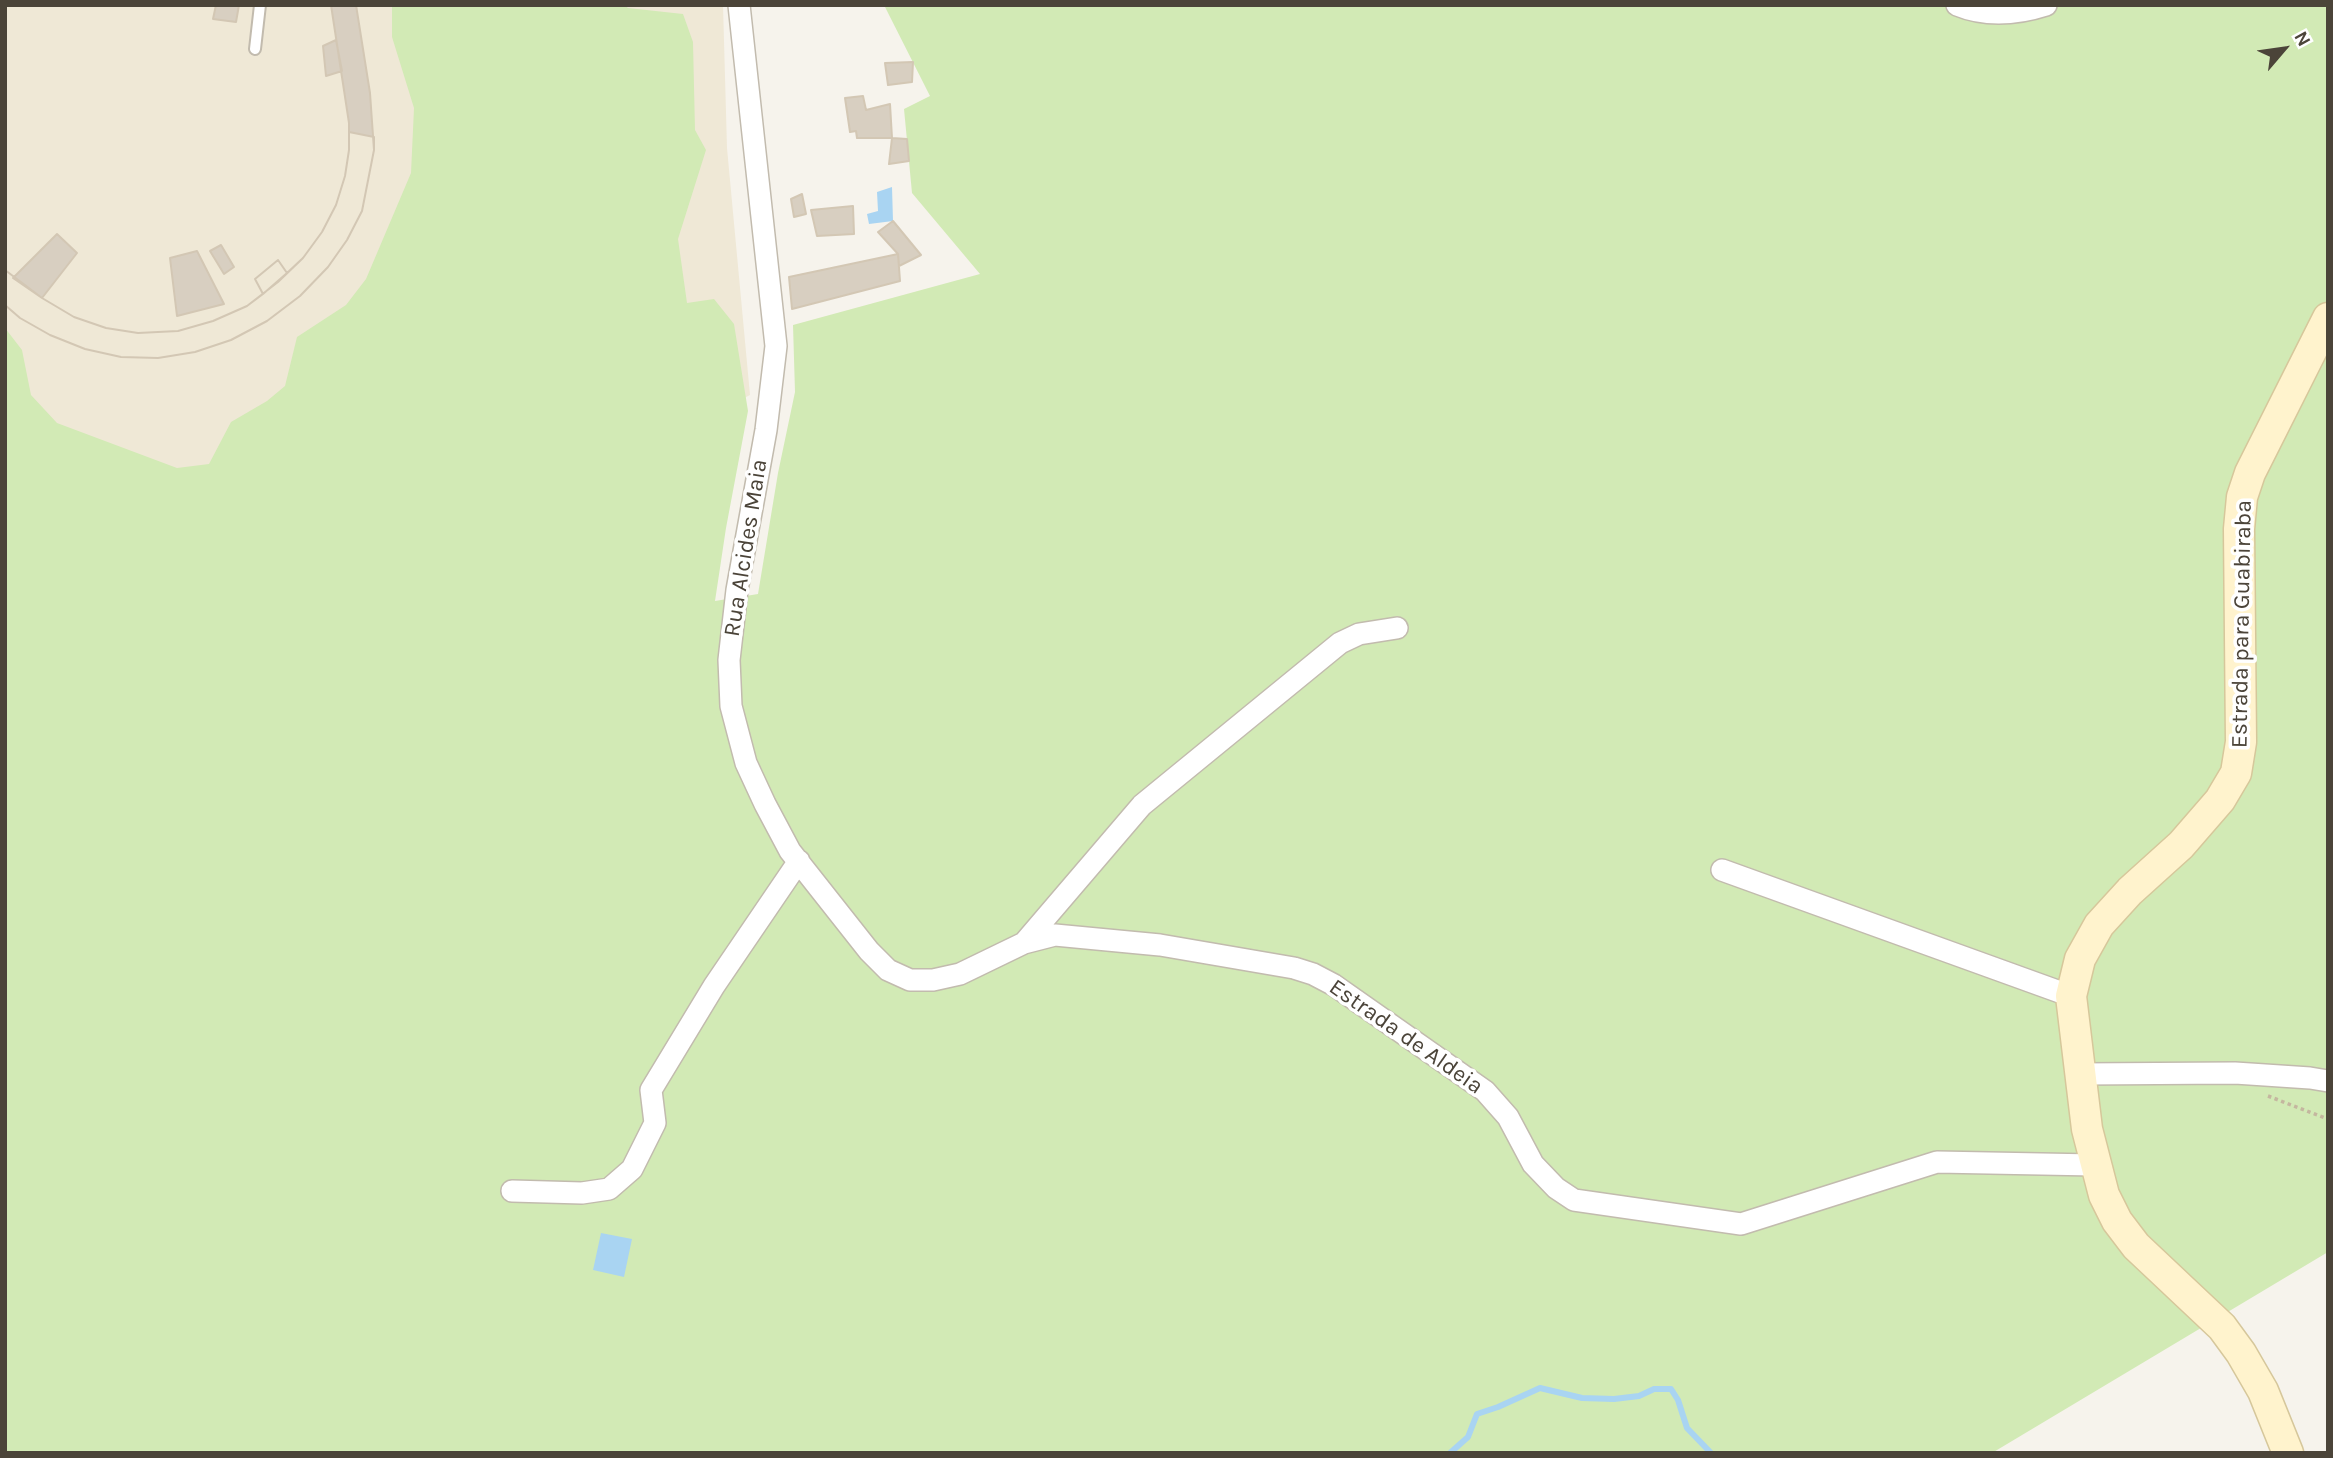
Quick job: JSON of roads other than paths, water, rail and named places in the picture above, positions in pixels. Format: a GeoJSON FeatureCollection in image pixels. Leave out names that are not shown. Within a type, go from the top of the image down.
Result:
{"type":"FeatureCollection","features":[{"type":"Feature","properties":{"kind":"main road","name":"Estrada para Guabiraba"},"geometry":{"type":"LineString","coordinates":[[2288,1453],[2263,1391],[2242,1353],[2222,1327],[2136,1246],[2117,1222],[2104,1195],[2094,1165],[2087,1129],[2071,996],[2080,959],[2099,925],[2130,891],[2181,845],[2220,800],[2236,773],[2241,742],[2239,529],[2242,497],[2250,473],[2328,318]]}},
{"type":"Feature","properties":{"kind":"street","name":"Rua Alcides Maia"},"geometry":{"type":"LineString","coordinates":[[738,5],[776,346],[766,430],[737,590],[729,660],[731,706],[746,763],[790,851],[869,951],[888,970],[910,980],[933,980],[960,974]]}},
{"type":"Feature","properties":{"kind":"street"},"geometry":{"type":"LineString","coordinates":[[1957,5],[1999,14],[2032,10],[2046,5]]}},
{"type":"Feature","properties":{"kind":"street"},"geometry":{"type":"LineString","coordinates":[[1024,943],[1142,805],[1340,643],[1359,634],[1397,628]]}},
{"type":"Feature","properties":{"kind":"street"},"geometry":{"type":"LineString","coordinates":[[512,1191],[582,1193],[609,1189],[632,1169],[655,1123],[651,1090],[714,986],[799,861]]}},
{"type":"Feature","properties":{"kind":"street"},"geometry":{"type":"LineString","coordinates":[[1722,870],[2071,996]]}},
{"type":"Feature","properties":{"kind":"street","name":"Estrada de Aldeia"},"geometry":{"type":"LineString","coordinates":[[960,974],[1024,943],[1055,935],[1160,945],[1294,968],[1313,974],[1334,985],[1485,1091],[1508,1117],[1533,1164],[1556,1188],[1574,1199],[1741,1224],[1937,1162],[2094,1165]]}},
{"type":"Feature","properties":{"kind":"street"},"geometry":{"type":"LineString","coordinates":[[2080,1074],[2235,1073],[2328,1081]]}},
{"type":"Feature","properties":{"kind":"lane"},"geometry":{"type":"LineString","coordinates":[[255,49],[260,5]]}},
{"type":"Feature","properties":{"kind":"water"},"geometry":{"type":"Polygon","coordinates":[[[892,187],[893,221],[869,224],[867,214],[878,211],[877,192],[892,187]]]}},
{"type":"Feature","properties":{"kind":"water"},"geometry":{"type":"Polygon","coordinates":[[[601,1233],[632,1239],[624,1277],[593,1270],[601,1233]]]}},
{"type":"Feature","properties":{"kind":"waterway"},"geometry":{"type":"LineString","coordinates":[[1450,1453],[1468,1437],[1477,1414],[1540,1388],[1582,1398],[1614,1399],[1639,1396],[1654,1389],[1671,1389],[1678,1400],[1687,1428],[1711,1453]]}}]}
